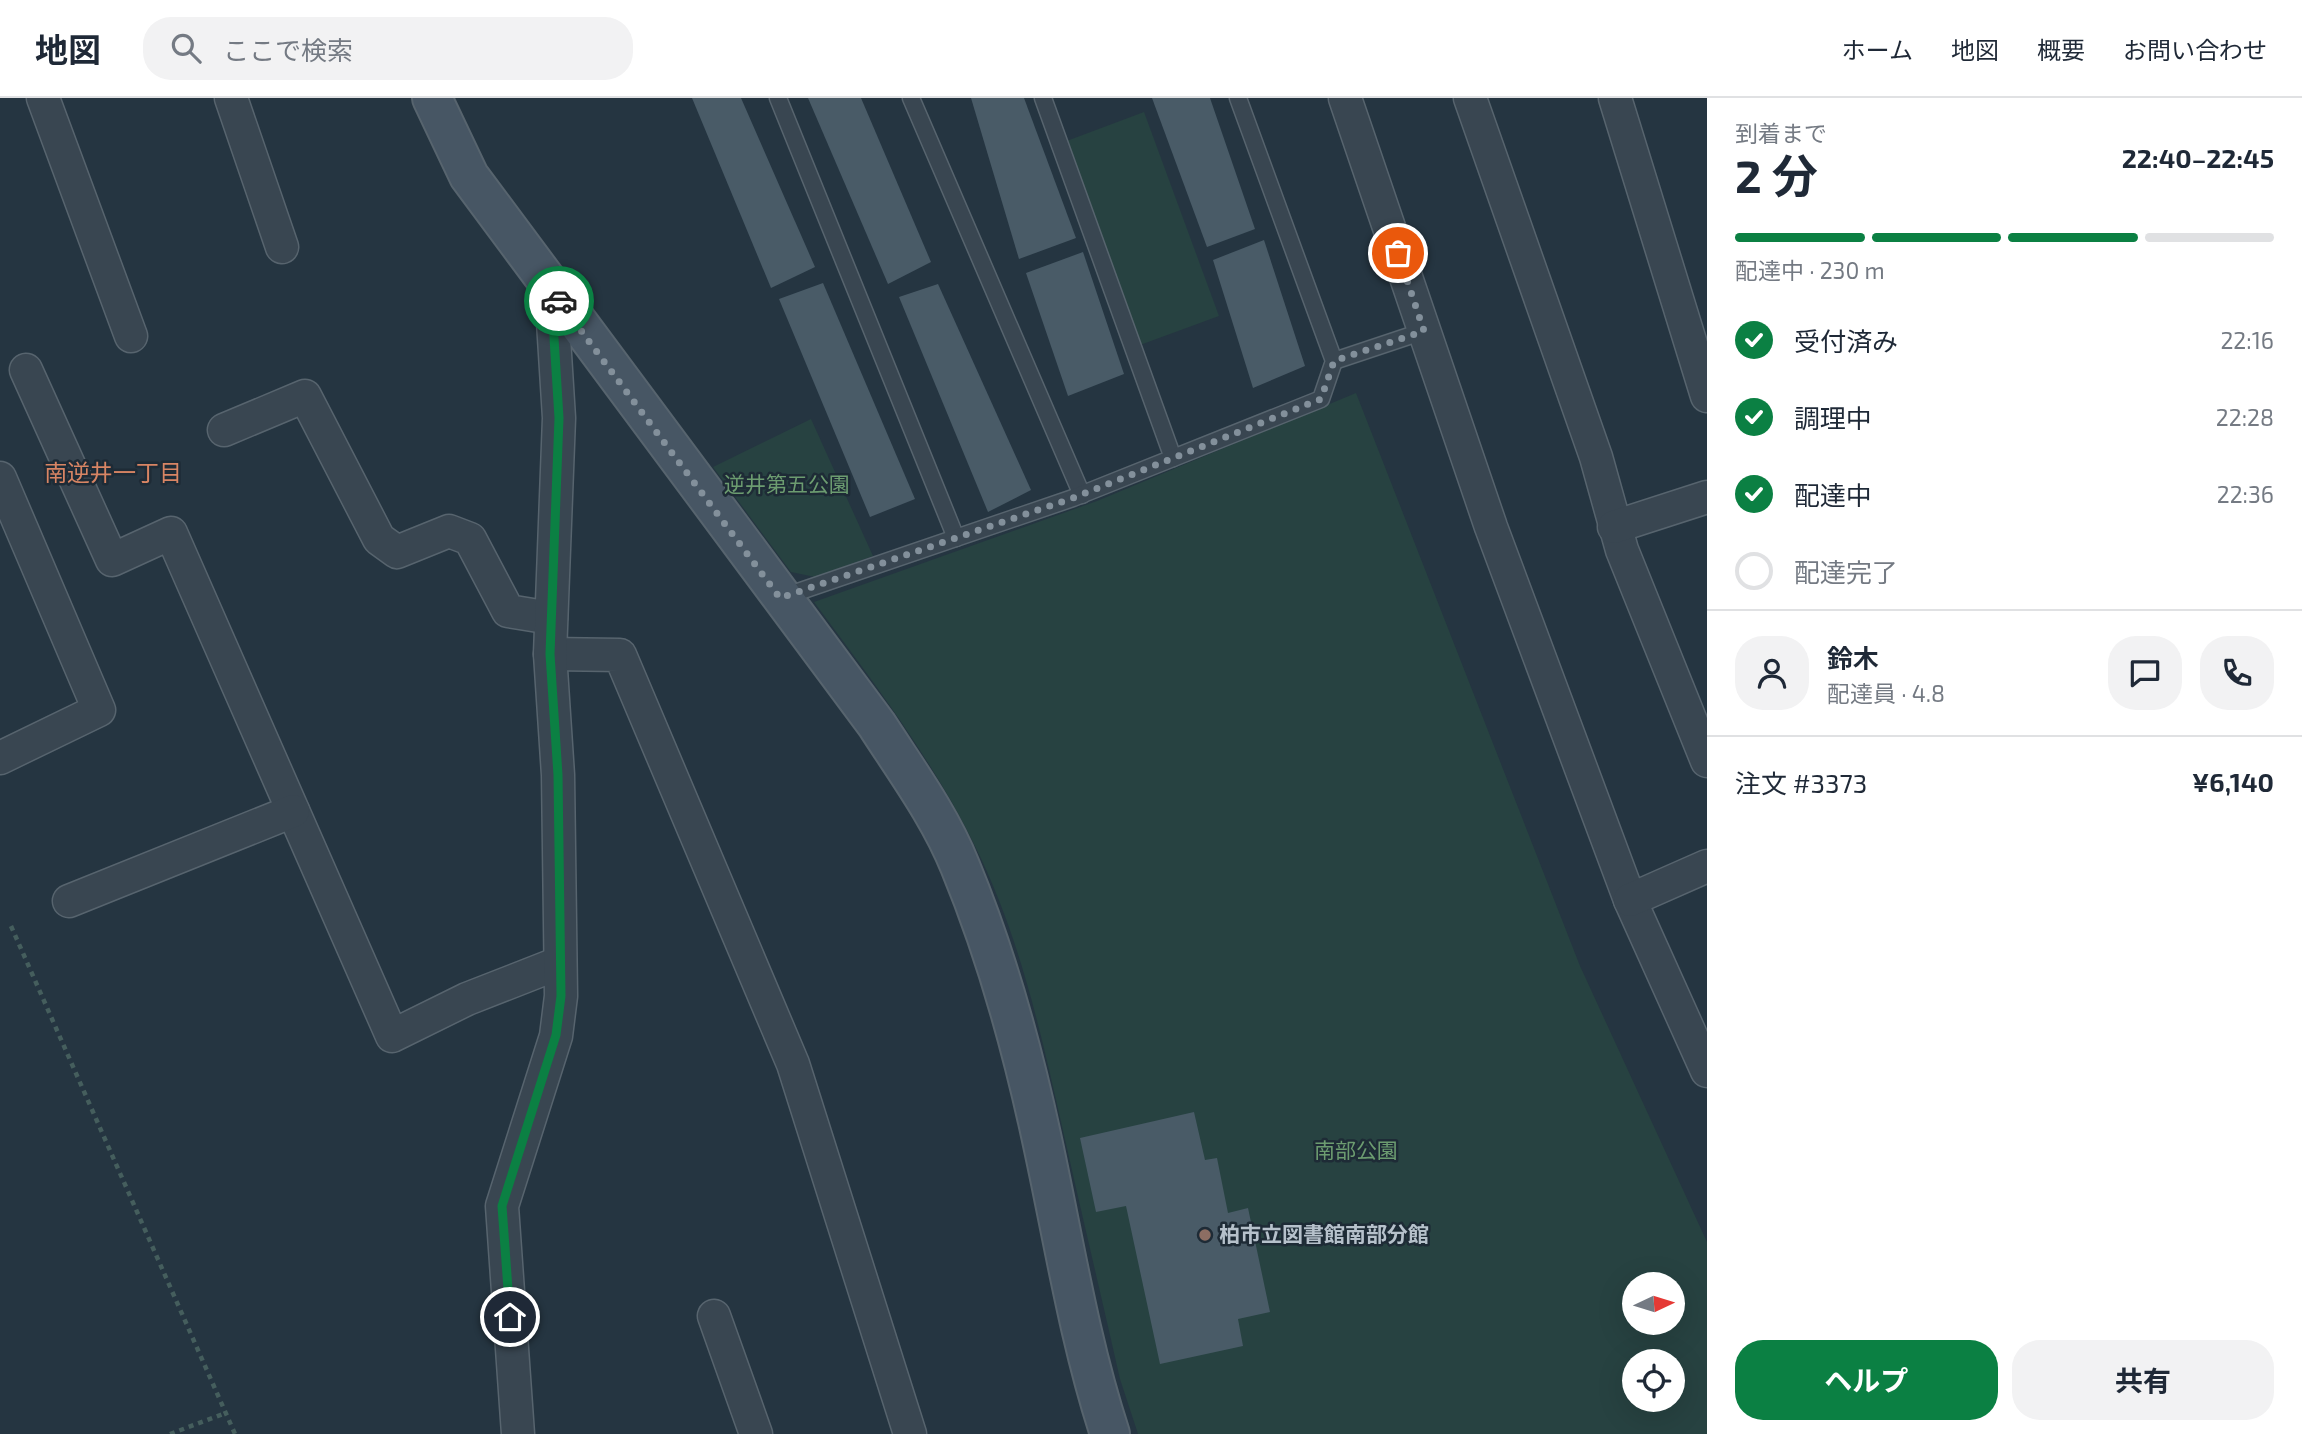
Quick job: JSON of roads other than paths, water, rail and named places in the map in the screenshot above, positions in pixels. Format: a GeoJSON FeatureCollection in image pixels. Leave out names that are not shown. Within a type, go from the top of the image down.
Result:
{"type":"FeatureCollection","features":[{"type":"Feature","properties":{"kind":"street"},"geometry":{"type":"LineString","coordinates":[[43,98],[131,336]]}},
{"type":"Feature","properties":{"kind":"street"},"geometry":{"type":"LineString","coordinates":[[231,98],[282,247]]}},
{"type":"Feature","properties":{"kind":"street"},"geometry":{"type":"LineString","coordinates":[[432,98],[469,176],[551,290],[877,725],[936,818],[959,863],[1008,1001],[1041,1134],[1075,1307],[1110,1434]]}},
{"type":"Feature","properties":{"kind":"street"},"geometry":{"type":"LineString","coordinates":[[1345,98],[1491,527],[1630,900],[1707,1071]]}},
{"type":"Feature","properties":{"kind":"street"},"geometry":{"type":"LineString","coordinates":[[1470,98],[1596,457],[1615,527],[1707,761]]}},
{"type":"Feature","properties":{"kind":"street"},"geometry":{"type":"LineString","coordinates":[[1615,98],[1707,396]]}},
{"type":"Feature","properties":{"kind":"street"},"geometry":{"type":"LineString","coordinates":[[518,1434],[502,1206],[556,1035],[561,996],[558,775],[550,654],[559,418],[551,290]]}},
{"type":"Feature","properties":{"kind":"street"},"geometry":{"type":"LineString","coordinates":[[26,370],[112,560],[171,533],[392,1036],[467,999],[559,963]]}},
{"type":"Feature","properties":{"kind":"street"},"geometry":{"type":"LineString","coordinates":[[224,430],[305,396],[379,539],[397,552],[449,530],[470,539],[508,611],[551,618]]}},
{"type":"Feature","properties":{"kind":"street"},"geometry":{"type":"LineString","coordinates":[[0,478],[99,710],[0,758]]}},
{"type":"Feature","properties":{"kind":"street"},"geometry":{"type":"LineString","coordinates":[[1615,527],[1707,497]]}},
{"type":"Feature","properties":{"kind":"street"},"geometry":{"type":"LineString","coordinates":[[550,654],[620,655],[793,1064],[910,1434]]}},
{"type":"Feature","properties":{"kind":"street"},"geometry":{"type":"LineString","coordinates":[[69,901],[293,811]]}},
{"type":"Feature","properties":{"kind":"street"},"geometry":{"type":"LineString","coordinates":[[1630,900],[1707,866]]}},
{"type":"Feature","properties":{"kind":"street"},"geometry":{"type":"LineString","coordinates":[[714,1316],[756,1434]]}},
{"type":"Feature","properties":{"kind":"lane"},"geometry":{"type":"LineString","coordinates":[[778,98],[956,538]]}},
{"type":"Feature","properties":{"kind":"lane"},"geometry":{"type":"LineString","coordinates":[[911,98],[1082,495]]}},
{"type":"Feature","properties":{"kind":"lane"},"geometry":{"type":"LineString","coordinates":[[1043,98],[1172,458]]}},
{"type":"Feature","properties":{"kind":"lane"},"geometry":{"type":"LineString","coordinates":[[780,598],[1082,495],[1321,399],[1334,361],[1238,98]]}},
{"type":"Feature","properties":{"kind":"lane"},"geometry":{"type":"LineString","coordinates":[[1334,361],[1424,331]]}},
{"type":"Feature","properties":{"kind":"place","name":"柏市立図書館南部分館"},"geometry":{"type":"Point","coordinates":[1205,1235]}},
{"type":"Feature","properties":{"kind":"district","name":"南逆井一丁目"},"geometry":{"type":"Point","coordinates":[113,473]}},
{"type":"Feature","properties":{"kind":"park label","name":"逆井第五公園"},"geometry":{"type":"Point","coordinates":[787,485]}},
{"type":"Feature","properties":{"kind":"park label","name":"南部公園"},"geometry":{"type":"Point","coordinates":[1356,1151]}}]}
